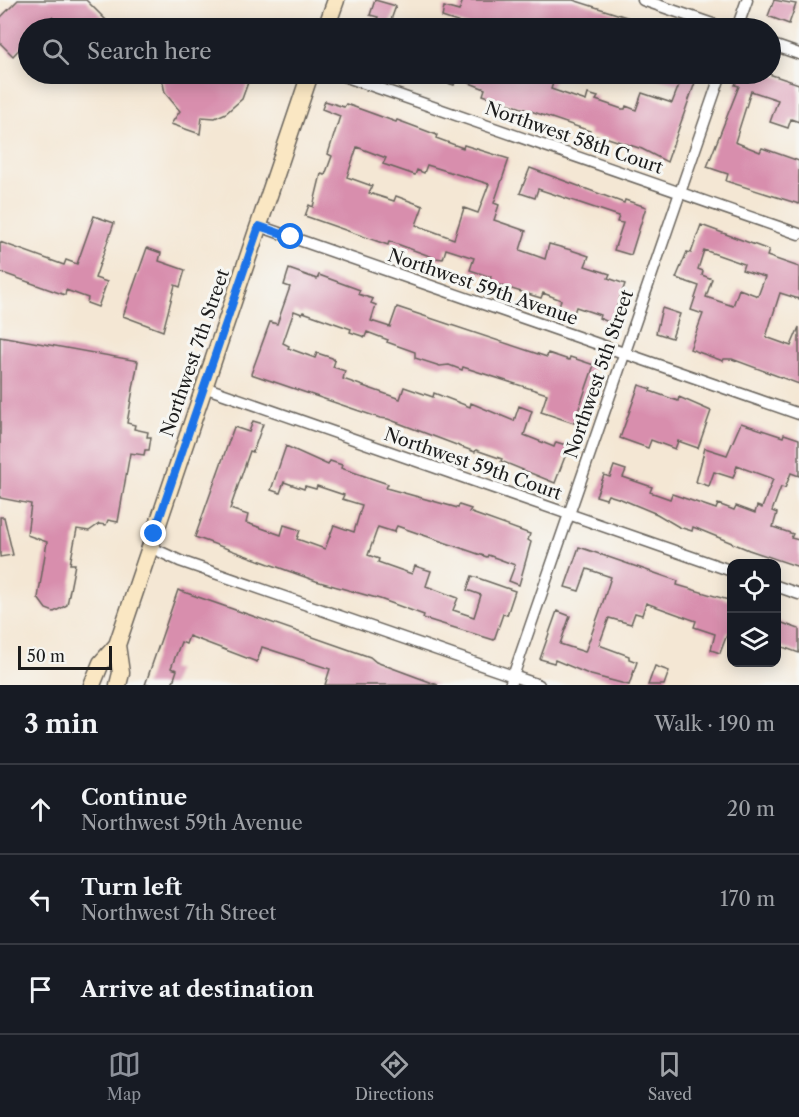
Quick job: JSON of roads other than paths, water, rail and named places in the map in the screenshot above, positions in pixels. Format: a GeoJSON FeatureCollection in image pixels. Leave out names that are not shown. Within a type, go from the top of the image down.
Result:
{"type":"FeatureCollection","features":[{"type":"Feature","properties":{"kind":"main road"},"geometry":{"type":"LineString","coordinates":[[330,18],[336,0]]}},
{"type":"Feature","properties":{"kind":"main road","name":"Northwest 7th Street"},"geometry":{"type":"LineString","coordinates":[[92,685],[101,663],[117,645],[307,84]]}},
{"type":"Feature","properties":{"kind":"main road","name":"Northwest 7th Street"},"geometry":{"type":"LineString","coordinates":[[117,645],[121,673],[118,685]]}},
{"type":"Feature","properties":{"kind":"street"},"geometry":{"type":"LineString","coordinates":[[643,0],[695,18]]}},
{"type":"Feature","properties":{"kind":"street"},"geometry":{"type":"LineString","coordinates":[[741,18],[747,0]]}},
{"type":"Feature","properties":{"kind":"street"},"geometry":{"type":"LineString","coordinates":[[781,48],[799,54]]}},
{"type":"Feature","properties":{"kind":"street","name":"Northwest 58th Court"},"geometry":{"type":"LineString","coordinates":[[367,84],[799,234]]}},
{"type":"Feature","properties":{"kind":"street","name":"Northwest 5th Street"},"geometry":{"type":"LineString","coordinates":[[511,681],[718,84]]}},
{"type":"Feature","properties":{"kind":"street","name":"Northwest 59th Avenue"},"geometry":{"type":"LineString","coordinates":[[259,226],[799,414]]}},
{"type":"Feature","properties":{"kind":"street","name":"Northwest 59th Court"},"geometry":{"type":"LineString","coordinates":[[204,387],[727,569]]}},
{"type":"Feature","properties":{"kind":"street"},"geometry":{"type":"LineString","coordinates":[[150,547],[180,561],[511,681],[539,685]]}},
{"type":"Feature","properties":{"kind":"street"},"geometry":{"type":"LineString","coordinates":[[781,587],[799,594]]}}]}
